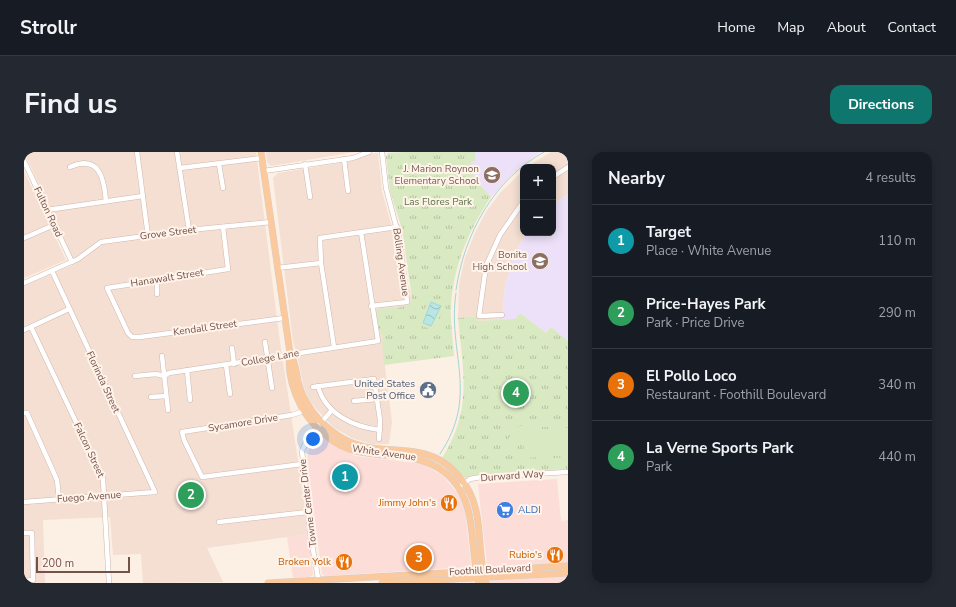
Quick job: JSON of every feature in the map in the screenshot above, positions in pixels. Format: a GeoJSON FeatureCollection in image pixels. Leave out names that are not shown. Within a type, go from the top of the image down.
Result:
{"type":"FeatureCollection","features":[{"type":"Feature","properties":{"kind":"main road","name":"White Avenue"},"geometry":{"type":"LineString","coordinates":[[262,155],[290,354],[288,363],[292,385],[304,411],[341,446],[354,451],[412,457],[425,460],[445,472],[461,485],[472,499],[476,513],[479,570],[482,580]]}},
{"type":"Feature","properties":{"kind":"main road","name":"White Avenue"},"geometry":{"type":"LineString","coordinates":[[290,354],[295,361],[303,396],[319,425]]}},
{"type":"Feature","properties":{"kind":"main road","name":"Foothill Boulevard"},"geometry":{"type":"LineString","coordinates":[[268,583],[568,566]]}},
{"type":"Feature","properties":{"kind":"main road","name":"Foothill Boulevard"},"geometry":{"type":"LineString","coordinates":[[382,583],[482,580],[568,573]]}},
{"type":"Feature","properties":{"kind":"street"},"geometry":{"type":"LineString","coordinates":[[137,152],[148,236]]}},
{"type":"Feature","properties":{"kind":"street"},"geometry":{"type":"LineString","coordinates":[[177,152],[189,230]]}},
{"type":"Feature","properties":{"kind":"street"},"geometry":{"type":"LineString","coordinates":[[264,171],[344,159],[369,152]]}},
{"type":"Feature","properties":{"kind":"street","name":"Bolling Avenue"},"geometry":{"type":"LineString","coordinates":[[371,306],[406,302],[397,227],[386,188],[382,152]]}},
{"type":"Feature","properties":{"kind":"street"},"geometry":{"type":"LineString","coordinates":[[180,168],[219,164],[262,155]]}},
{"type":"Feature","properties":{"kind":"street"},"geometry":{"type":"LineString","coordinates":[[344,159],[348,191]]}},
{"type":"Feature","properties":{"kind":"street","name":"Fulton Road"},"geometry":{"type":"LineString","coordinates":[[24,161],[72,262]]}},
{"type":"Feature","properties":{"kind":"street"},"geometry":{"type":"LineString","coordinates":[[70,167],[80,162],[91,165],[99,170],[104,181],[106,201]]}},
{"type":"Feature","properties":{"kind":"street"},"geometry":{"type":"LineString","coordinates":[[219,164],[223,188]]}},
{"type":"Feature","properties":{"kind":"street"},"geometry":{"type":"LineString","coordinates":[[305,164],[310,197]]}},
{"type":"Feature","properties":{"kind":"street"},"geometry":{"type":"LineString","coordinates":[[556,175],[568,167]]}},
{"type":"Feature","properties":{"kind":"street"},"geometry":{"type":"LineString","coordinates":[[47,210],[142,196]]}},
{"type":"Feature","properties":{"kind":"street"},"geometry":{"type":"LineString","coordinates":[[502,315],[479,316],[486,266],[500,235],[520,206]]}},
{"type":"Feature","properties":{"kind":"street","name":"Grove Street"},"geometry":{"type":"LineString","coordinates":[[24,283],[72,262],[101,242],[189,230],[271,222]]}},
{"type":"Feature","properties":{"kind":"street"},"geometry":{"type":"LineString","coordinates":[[24,238],[54,225]]}},
{"type":"Feature","properties":{"kind":"street","name":"Hanawalt Street"},"geometry":{"type":"LineString","coordinates":[[128,333],[107,288],[228,269],[223,227]]}},
{"type":"Feature","properties":{"kind":"street"},"geometry":{"type":"LineString","coordinates":[[334,347],[321,263],[320,238],[397,227]]}},
{"type":"Feature","properties":{"kind":"street"},"geometry":{"type":"LineString","coordinates":[[361,232],[371,306]]}},
{"type":"Feature","properties":{"kind":"street"},"geometry":{"type":"LineString","coordinates":[[277,268],[321,263]]}},
{"type":"Feature","properties":{"kind":"street","name":"Florinda Street"},"geometry":{"type":"LineString","coordinates":[[52,271],[155,492]]}},
{"type":"Feature","properties":{"kind":"street"},"geometry":{"type":"LineString","coordinates":[[157,279],[157,294]]}},
{"type":"Feature","properties":{"kind":"street","name":"College Lane"},"geometry":{"type":"LineString","coordinates":[[135,376],[156,374],[164,376],[169,373],[186,370],[268,360],[290,354],[378,341],[371,306]]}},
{"type":"Feature","properties":{"kind":"street"},"geometry":{"type":"LineString","coordinates":[[24,330],[69,309]]}},
{"type":"Feature","properties":{"kind":"street","name":"Kendall Street"},"geometry":{"type":"LineString","coordinates":[[128,333],[132,337],[140,337],[284,318]]}},
{"type":"Feature","properties":{"kind":"street","name":"Falcon Street"},"geometry":{"type":"LineString","coordinates":[[31,327],[102,479],[110,583]]}},
{"type":"Feature","properties":{"kind":"street"},"geometry":{"type":"LineString","coordinates":[[265,342],[272,388]]}},
{"type":"Feature","properties":{"kind":"street"},"geometry":{"type":"LineString","coordinates":[[232,348],[234,364]]}},
{"type":"Feature","properties":{"kind":"street"},"geometry":{"type":"LineString","coordinates":[[162,356],[168,410]]}},
{"type":"Feature","properties":{"kind":"street"},"geometry":{"type":"LineString","coordinates":[[226,365],[230,394]]}},
{"type":"Feature","properties":{"kind":"street"},"geometry":{"type":"LineString","coordinates":[[186,370],[190,400]]}},
{"type":"Feature","properties":{"kind":"street"},"geometry":{"type":"LineString","coordinates":[[379,439],[380,430],[374,379],[315,386],[332,410],[351,423],[365,428],[380,430]]}},
{"type":"Feature","properties":{"kind":"street"},"geometry":{"type":"LineString","coordinates":[[151,397],[166,396]]}},
{"type":"Feature","properties":{"kind":"street"},"geometry":{"type":"LineString","coordinates":[[354,402],[377,399]]}},
{"type":"Feature","properties":{"kind":"street","name":"Towne Center Drive"},"geometry":{"type":"LineString","coordinates":[[319,581],[308,512],[302,464],[302,451],[308,438],[332,410]]}},
{"type":"Feature","properties":{"kind":"street","name":"Sycamore Drive"},"geometry":{"type":"LineString","coordinates":[[302,464],[202,478],[184,440],[182,432],[292,415],[304,411]]}},
{"type":"Feature","properties":{"kind":"street"},"geometry":{"type":"LineString","coordinates":[[26,413],[57,480],[59,499]]}},
{"type":"Feature","properties":{"kind":"street","name":"Durward Way"},"geometry":{"type":"LineString","coordinates":[[461,485],[481,477],[568,472]]}},
{"type":"Feature","properties":{"kind":"street","name":"Fuego Avenue"},"geometry":{"type":"LineString","coordinates":[[24,502],[155,492]]}},
{"type":"Feature","properties":{"kind":"street"},"geometry":{"type":"LineString","coordinates":[[219,522],[308,512]]}},
{"type":"Feature","properties":{"kind":"street"},"geometry":{"type":"LineString","coordinates":[[24,533],[32,533],[33,580],[24,581]]}},
{"type":"Feature","properties":{"kind":"shaded area"},"geometry":{"type":"Polygon","coordinates":[[[24,152],[256,152],[279,335],[309,534],[207,548],[223,582],[143,583],[141,554],[113,555],[110,517],[43,520],[45,583],[24,583],[24,286],[75,264],[24,152]]]}},
{"type":"Feature","properties":{"kind":"shaded area"},"geometry":{"type":"Polygon","coordinates":[[[266,152],[355,152],[271,166],[267,162],[266,152]]]}},
{"type":"Feature","properties":{"kind":"shaded area","name":"J. Marion Roynon Elementary School"},"geometry":{"type":"Polygon","coordinates":[[[475,152],[540,152],[524,164],[520,164],[520,167],[491,197],[474,178],[471,162],[476,161],[475,152]]]}},
{"type":"Feature","properties":{"kind":"shaded area"},"geometry":{"type":"Polygon","coordinates":[[[551,152],[568,152],[568,194],[556,203],[556,164],[532,164],[551,152]]]}},
{"type":"Feature","properties":{"kind":"shaded area"},"geometry":{"type":"Polygon","coordinates":[[[378,153],[382,191],[395,239],[401,284],[409,287],[412,298],[409,305],[377,321],[383,337],[382,343],[392,422],[389,444],[371,444],[352,438],[333,427],[310,402],[303,385],[293,341],[273,178],[278,173],[352,161],[369,154],[378,153]]]}},
{"type":"Feature","properties":{"kind":"shaded area"},"geometry":{"type":"Polygon","coordinates":[[[24,171],[66,260],[24,278],[24,171]]]}},
{"type":"Feature","properties":{"kind":"shaded area"},"geometry":{"type":"Polygon","coordinates":[[[520,174],[520,236],[524,236],[515,253],[505,286],[502,320],[476,321],[476,316],[458,318],[459,284],[465,258],[475,233],[486,212],[501,192],[520,174]]]}},
{"type":"Feature","properties":{"kind":"shaded area","name":"Bonita High School"},"geometry":{"type":"Polygon","coordinates":[[[568,194],[568,341],[551,328],[546,333],[520,313],[515,319],[502,320],[505,286],[515,253],[524,236],[556,236],[556,203],[568,194]]]}},
{"type":"Feature","properties":{"kind":"shaded area"},"geometry":{"type":"Polygon","coordinates":[[[320,437],[355,456],[424,464],[443,476],[460,496],[465,510],[471,565],[469,567],[325,576],[322,574],[307,458],[310,446],[317,438],[320,437]]]}},
{"type":"Feature","properties":{"kind":"shaded area"},"geometry":{"type":"Polygon","coordinates":[[[557,479],[561,521],[568,520],[568,583],[463,583],[566,576],[565,563],[489,567],[487,565],[478,484],[557,479]]]}},
{"type":"Feature","properties":{"kind":"shaded area"},"geometry":{"type":"Polygon","coordinates":[[[309,534],[313,574],[310,577],[293,578],[287,537],[309,534]]]}},
{"type":"Feature","properties":{"kind":"green space","name":"Las Flores Park"},"geometry":{"type":"Polygon","coordinates":[[[475,152],[476,161],[471,162],[474,178],[491,197],[469,235],[455,277],[452,291],[451,312],[454,356],[384,365],[382,343],[383,337],[378,326],[376,310],[402,307],[407,305],[412,298],[402,229],[390,191],[386,157],[388,153],[475,152]]]}},
{"type":"Feature","properties":{"kind":"green space"},"geometry":{"type":"Polygon","coordinates":[[[430,298],[445,304],[434,330],[417,324],[430,298]]]}},
{"type":"Feature","properties":{"kind":"green space"},"geometry":{"type":"Polygon","coordinates":[[[520,313],[546,333],[551,327],[568,341],[568,469],[481,474],[466,478],[442,458],[452,440],[458,423],[464,390],[458,318],[476,316],[477,321],[515,319],[520,313]]]}},
{"type":"Feature","properties":{"kind":"green space"},"geometry":{"type":"Polygon","coordinates":[[[568,422],[568,427],[538,427],[521,430],[515,435],[512,442],[513,450],[518,455],[525,458],[544,459],[568,457],[568,461],[525,463],[519,461],[510,452],[508,441],[510,435],[519,426],[568,422]]]}},
{"type":"Feature","properties":{"kind":"green space"},"geometry":{"type":"Polygon","coordinates":[[[568,428],[568,455],[524,458],[523,430],[568,428]]]}},
{"type":"Feature","properties":{"kind":"green space"},"geometry":{"type":"Polygon","coordinates":[[[195,485],[196,500],[189,501],[184,490],[195,485]]]}},
{"type":"Feature","properties":{"kind":"water"},"geometry":{"type":"Polygon","coordinates":[[[431,302],[441,306],[431,326],[423,323],[431,302]]]}},
{"type":"Feature","properties":{"kind":"waterway"},"geometry":{"type":"LineString","coordinates":[[456,290],[466,249],[484,210],[510,177],[526,163],[544,152]]}},
{"type":"Feature","properties":{"kind":"waterway"},"geometry":{"type":"LineString","coordinates":[[440,454],[452,432],[458,412],[460,393],[460,374],[454,315],[456,293]]}},
{"type":"Feature","properties":{"kind":"place","name":"J. Marion Roynon Elementary School"},"geometry":{"type":"Point","coordinates":[492,175]}},
{"type":"Feature","properties":{"kind":"place","name":"Bonita High School"},"geometry":{"type":"Point","coordinates":[540,261]}},
{"type":"Feature","properties":{"kind":"place","name":"United States Post Office"},"geometry":{"type":"Point","coordinates":[428,390]}},
{"type":"Feature","properties":{"kind":"place","name":"La Verne Sports Park"},"geometry":{"type":"Point","coordinates":[516,393]}},
{"type":"Feature","properties":{"kind":"place","name":"Target"},"geometry":{"type":"Point","coordinates":[345,477]}},
{"type":"Feature","properties":{"kind":"place","name":"Price-Hayes Park"},"geometry":{"type":"Point","coordinates":[191,495]}},
{"type":"Feature","properties":{"kind":"place","name":"Jimmy John's"},"geometry":{"type":"Point","coordinates":[449,503]}},
{"type":"Feature","properties":{"kind":"place","name":"ALDI"},"geometry":{"type":"Point","coordinates":[505,510]}},
{"type":"Feature","properties":{"kind":"place","name":"Rubio's"},"geometry":{"type":"Point","coordinates":[555,555]}},
{"type":"Feature","properties":{"kind":"place","name":"El Pollo Loco"},"geometry":{"type":"Point","coordinates":[419,558]}},
{"type":"Feature","properties":{"kind":"place","name":"Broken Yolk"},"geometry":{"type":"Point","coordinates":[344,562]}}]}
